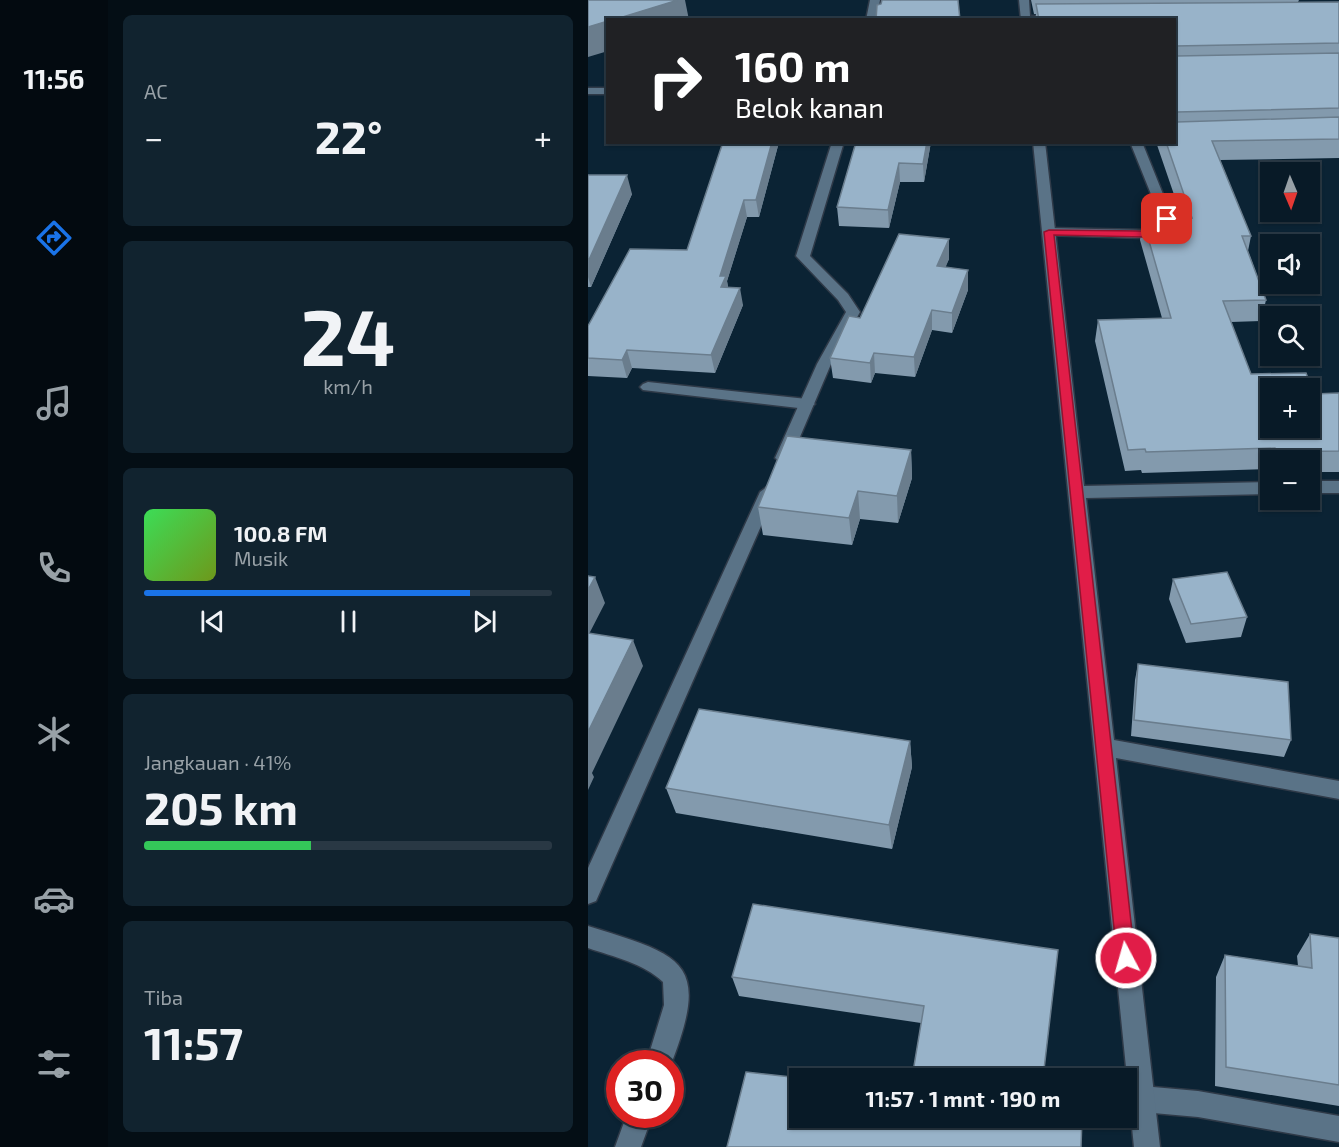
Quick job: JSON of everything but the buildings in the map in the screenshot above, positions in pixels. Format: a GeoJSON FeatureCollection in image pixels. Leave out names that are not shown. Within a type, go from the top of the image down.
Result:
{"type":"FeatureCollection","features":[{"type":"Feature","properties":{"kind":"street"},"geometry":{"type":"LineString","coordinates":[[871,18],[875,0]]}},
{"type":"Feature","properties":{"kind":"street"},"geometry":{"type":"LineString","coordinates":[[1024,0],[1026,18]]}},
{"type":"Feature","properties":{"kind":"street"},"geometry":{"type":"LineString","coordinates":[[588,91],[606,91]]}},
{"type":"Feature","properties":{"kind":"street"},"geometry":{"type":"LineString","coordinates":[[588,893],[824,364],[853,312],[848,299],[819,276],[803,256],[837,144]]}},
{"type":"Feature","properties":{"kind":"street"},"geometry":{"type":"LineString","coordinates":[[1039,144],[1147,1147]]}},
{"type":"Feature","properties":{"kind":"street"},"geometry":{"type":"LineString","coordinates":[[1049,232],[1143,234],[1162,228],[1167,219],[1137,144]]}},
{"type":"Feature","properties":{"kind":"street"},"geometry":{"type":"LineString","coordinates":[[648,387],[807,404]]}},
{"type":"Feature","properties":{"kind":"street"},"geometry":{"type":"LineString","coordinates":[[1320,487],[1339,487]]}},
{"type":"Feature","properties":{"kind":"street"},"geometry":{"type":"LineString","coordinates":[[1076,492],[1260,488]]}},
{"type":"Feature","properties":{"kind":"street"},"geometry":{"type":"LineString","coordinates":[[1104,747],[1339,790]]}},
{"type":"Feature","properties":{"kind":"street"},"geometry":{"type":"LineString","coordinates":[[588,937],[652,958],[668,966],[678,980],[680,996],[663,1050]]}},
{"type":"Feature","properties":{"kind":"street"},"geometry":{"type":"LineString","coordinates":[[1142,1099],[1198,1104],[1339,1129]]}},
{"type":"Feature","properties":{"kind":"street"},"geometry":{"type":"LineString","coordinates":[[628,1147],[635,1128]]}},
{"type":"Feature","properties":{"kind":"route"},"geometry":{"type":"LineString","coordinates":[[1126,958],[1049,232],[1143,234],[1162,228],[1167,219]]}}]}
